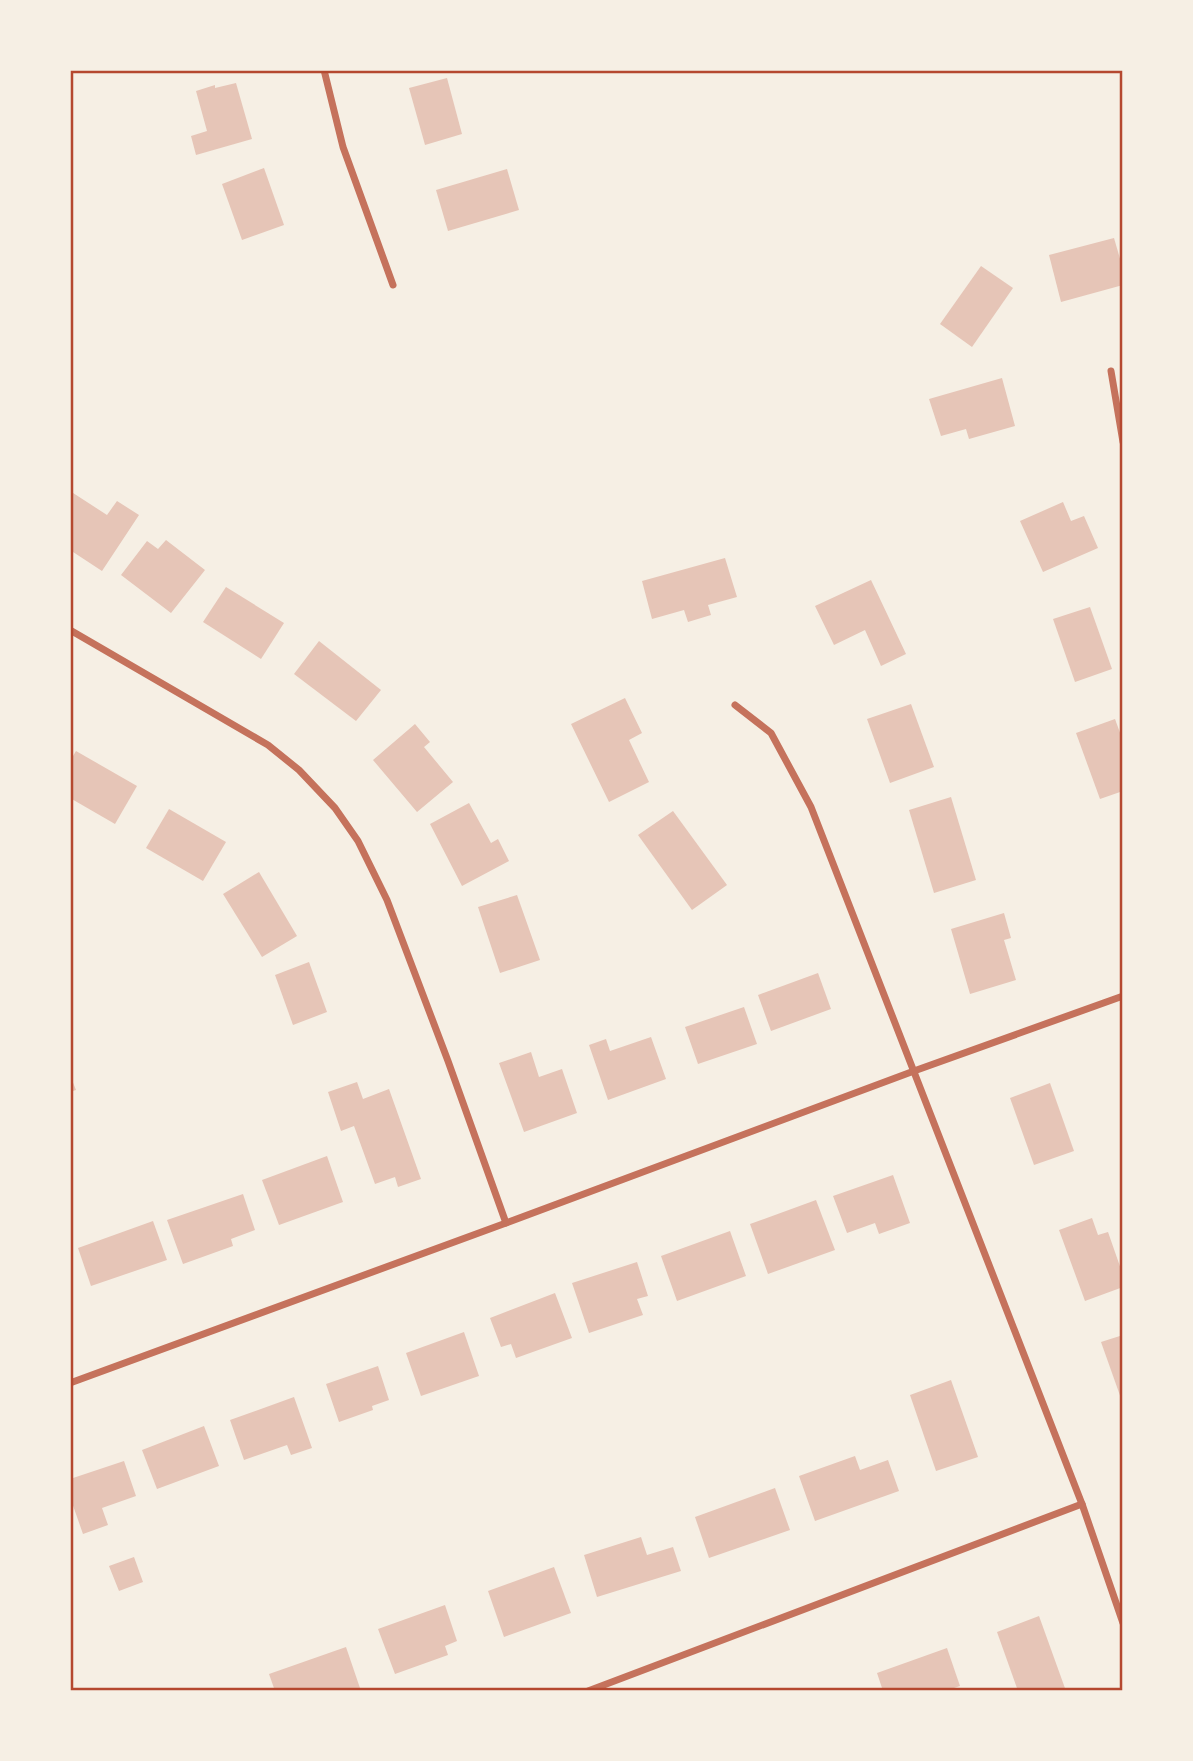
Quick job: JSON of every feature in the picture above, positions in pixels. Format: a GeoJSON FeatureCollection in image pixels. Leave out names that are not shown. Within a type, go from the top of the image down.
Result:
{"type":"FeatureCollection","features":[{"type":"Feature","properties":{"kind":"street"},"geometry":{"type":"LineString","coordinates":[[324,70],[343,148],[393,285]]}},
{"type":"Feature","properties":{"kind":"street"},"geometry":{"type":"LineString","coordinates":[[1111,371],[1123,442]]}},
{"type":"Feature","properties":{"kind":"street"},"geometry":{"type":"LineString","coordinates":[[70,630],[268,745],[299,770],[335,808],[358,841],[387,900],[506,1223]]}},
{"type":"Feature","properties":{"kind":"street"},"geometry":{"type":"LineString","coordinates":[[735,705],[771,733],[811,807],[1082,1504],[1123,1623]]}},
{"type":"Feature","properties":{"kind":"street"},"geometry":{"type":"LineString","coordinates":[[70,1383],[1123,996]]}},
{"type":"Feature","properties":{"kind":"street"},"geometry":{"type":"LineString","coordinates":[[588,1691],[1082,1504]]}},
{"type":"Feature","properties":{"kind":"building"},"geometry":{"type":"Polygon","coordinates":[[[447,78],[462,134],[425,145],[409,88],[447,78]]]}},
{"type":"Feature","properties":{"kind":"building"},"geometry":{"type":"Polygon","coordinates":[[[236,83],[252,139],[196,155],[191,136],[207,131],[196,91],[215,85],[215,88],[236,83]]]}},
{"type":"Feature","properties":{"kind":"building"},"geometry":{"type":"Polygon","coordinates":[[[264,168],[284,225],[242,240],[222,184],[264,168]]]}},
{"type":"Feature","properties":{"kind":"building"},"geometry":{"type":"Polygon","coordinates":[[[507,169],[519,210],[448,231],[436,190],[507,169]]]}},
{"type":"Feature","properties":{"kind":"building"},"geometry":{"type":"Polygon","coordinates":[[[1114,238],[1123,269],[1123,285],[1061,302],[1049,255],[1114,238]]]}},
{"type":"Feature","properties":{"kind":"building"},"geometry":{"type":"Polygon","coordinates":[[[981,266],[1013,288],[972,347],[940,324],[981,266]]]}},
{"type":"Feature","properties":{"kind":"building"},"geometry":{"type":"Polygon","coordinates":[[[1002,378],[1015,426],[969,439],[966,429],[941,436],[929,399],[1002,378]]]}},
{"type":"Feature","properties":{"kind":"building"},"geometry":{"type":"Polygon","coordinates":[[[70,491],[107,515],[117,501],[139,515],[102,571],[70,550],[70,491]]]}},
{"type":"Feature","properties":{"kind":"building"},"geometry":{"type":"Polygon","coordinates":[[[1063,502],[1071,521],[1084,516],[1098,548],[1043,572],[1020,521],[1063,502]]]}},
{"type":"Feature","properties":{"kind":"building"},"geometry":{"type":"Polygon","coordinates":[[[166,540],[205,570],[171,613],[121,575],[147,541],[158,549],[166,540]]]}},
{"type":"Feature","properties":{"kind":"building"},"geometry":{"type":"Polygon","coordinates":[[[725,558],[737,597],[708,605],[711,615],[688,622],[684,610],[652,619],[642,581],[725,558]]]}},
{"type":"Feature","properties":{"kind":"building"},"geometry":{"type":"Polygon","coordinates":[[[871,580],[906,654],[881,666],[865,630],[834,645],[815,606],[871,580]]]}},
{"type":"Feature","properties":{"kind":"building"},"geometry":{"type":"Polygon","coordinates":[[[226,587],[284,623],[261,659],[203,622],[226,587]]]}},
{"type":"Feature","properties":{"kind":"building"},"geometry":{"type":"Polygon","coordinates":[[[1090,607],[1112,669],[1075,682],[1053,619],[1090,607]]]}},
{"type":"Feature","properties":{"kind":"building"},"geometry":{"type":"Polygon","coordinates":[[[319,641],[381,690],[356,721],[294,674],[319,641]]]}},
{"type":"Feature","properties":{"kind":"building"},"geometry":{"type":"Polygon","coordinates":[[[625,698],[642,733],[629,740],[649,782],[609,802],[571,724],[625,698]]]}},
{"type":"Feature","properties":{"kind":"building"},"geometry":{"type":"Polygon","coordinates":[[[911,704],[934,767],[890,783],[867,719],[911,704]]]}},
{"type":"Feature","properties":{"kind":"building"},"geometry":{"type":"Polygon","coordinates":[[[1115,719],[1123,741],[1123,791],[1100,799],[1076,733],[1115,719]]]}},
{"type":"Feature","properties":{"kind":"building"},"geometry":{"type":"Polygon","coordinates":[[[415,724],[430,742],[424,747],[453,782],[417,812],[373,760],[415,724]]]}},
{"type":"Feature","properties":{"kind":"building"},"geometry":{"type":"Polygon","coordinates":[[[76,751],[137,786],[115,824],[70,798],[70,761],[76,751]]]}},
{"type":"Feature","properties":{"kind":"building"},"geometry":{"type":"Polygon","coordinates":[[[951,797],[976,880],[934,893],[909,810],[951,797]]]}},
{"type":"Feature","properties":{"kind":"building"},"geometry":{"type":"Polygon","coordinates":[[[469,803],[491,843],[498,839],[509,861],[462,886],[430,824],[469,803]]]}},
{"type":"Feature","properties":{"kind":"building"},"geometry":{"type":"Polygon","coordinates":[[[169,809],[226,842],[203,881],[146,848],[169,809]]]}},
{"type":"Feature","properties":{"kind":"building"},"geometry":{"type":"Polygon","coordinates":[[[673,811],[727,885],[692,910],[638,835],[673,811]]]}},
{"type":"Feature","properties":{"kind":"building"},"geometry":{"type":"Polygon","coordinates":[[[259,872],[297,936],[262,957],[223,894],[259,872]]]}},
{"type":"Feature","properties":{"kind":"building"},"geometry":{"type":"Polygon","coordinates":[[[517,895],[540,960],[500,973],[478,907],[517,895]]]}},
{"type":"Feature","properties":{"kind":"building"},"geometry":{"type":"Polygon","coordinates":[[[1004,913],[1011,938],[1004,940],[1016,980],[970,994],[951,929],[1004,913]]]}},
{"type":"Feature","properties":{"kind":"building"},"geometry":{"type":"Polygon","coordinates":[[[309,962],[327,1012],[293,1025],[275,975],[309,962]]]}},
{"type":"Feature","properties":{"kind":"building"},"geometry":{"type":"Polygon","coordinates":[[[818,973],[831,1009],[771,1031],[758,995],[818,973]]]}},
{"type":"Feature","properties":{"kind":"building"},"geometry":{"type":"Polygon","coordinates":[[[744,1007],[757,1044],[698,1064],[685,1027],[744,1007]]]}},
{"type":"Feature","properties":{"kind":"building"},"geometry":{"type":"Polygon","coordinates":[[[651,1037],[666,1079],[608,1100],[589,1045],[606,1039],[610,1051],[651,1037]]]}},
{"type":"Feature","properties":{"kind":"building"},"geometry":{"type":"Polygon","coordinates":[[[531,1052],[539,1077],[562,1069],[577,1113],[524,1132],[499,1063],[531,1052]]]}},
{"type":"Feature","properties":{"kind":"building"},"geometry":{"type":"Polygon","coordinates":[[[70,1075],[76,1090],[70,1092],[70,1075]]]}},
{"type":"Feature","properties":{"kind":"building"},"geometry":{"type":"Polygon","coordinates":[[[357,1082],[363,1099],[389,1089],[421,1179],[398,1187],[395,1177],[375,1184],[354,1126],[341,1131],[328,1092],[357,1082]]]}},
{"type":"Feature","properties":{"kind":"building"},"geometry":{"type":"Polygon","coordinates":[[[1050,1083],[1074,1151],[1034,1165],[1010,1098],[1050,1083]]]}},
{"type":"Feature","properties":{"kind":"building"},"geometry":{"type":"Polygon","coordinates":[[[327,1156],[343,1202],[279,1225],[262,1180],[327,1156]]]}},
{"type":"Feature","properties":{"kind":"building"},"geometry":{"type":"Polygon","coordinates":[[[893,1175],[910,1223],[879,1234],[875,1223],[847,1233],[833,1196],[893,1175]]]}},
{"type":"Feature","properties":{"kind":"building"},"geometry":{"type":"Polygon","coordinates":[[[243,1194],[255,1230],[231,1239],[233,1246],[183,1264],[167,1220],[243,1194]]]}},
{"type":"Feature","properties":{"kind":"building"},"geometry":{"type":"Polygon","coordinates":[[[816,1200],[835,1250],[768,1274],[750,1224],[816,1200]]]}},
{"type":"Feature","properties":{"kind":"building"},"geometry":{"type":"Polygon","coordinates":[[[1092,1218],[1098,1235],[1108,1232],[1123,1275],[1123,1287],[1085,1301],[1059,1230],[1092,1218]]]}},
{"type":"Feature","properties":{"kind":"building"},"geometry":{"type":"Polygon","coordinates":[[[153,1221],[167,1260],[91,1286],[78,1248],[153,1221]]]}},
{"type":"Feature","properties":{"kind":"building"},"geometry":{"type":"Polygon","coordinates":[[[730,1231],[746,1276],[677,1301],[661,1256],[730,1231]]]}},
{"type":"Feature","properties":{"kind":"building"},"geometry":{"type":"Polygon","coordinates":[[[637,1262],[648,1296],[637,1299],[643,1315],[589,1333],[572,1283],[637,1262]]]}},
{"type":"Feature","properties":{"kind":"building"},"geometry":{"type":"Polygon","coordinates":[[[555,1293],[572,1338],[516,1358],[511,1344],[501,1347],[490,1318],[555,1293]]]}},
{"type":"Feature","properties":{"kind":"building"},"geometry":{"type":"Polygon","coordinates":[[[464,1332],[479,1376],[421,1396],[406,1353],[464,1332]]]}},
{"type":"Feature","properties":{"kind":"building"},"geometry":{"type":"Polygon","coordinates":[[[1123,1335],[1123,1404],[1101,1342],[1123,1335]]]}},
{"type":"Feature","properties":{"kind":"building"},"geometry":{"type":"Polygon","coordinates":[[[378,1366],[389,1400],[372,1406],[373,1410],[339,1422],[326,1384],[378,1366]]]}},
{"type":"Feature","properties":{"kind":"building"},"geometry":{"type":"Polygon","coordinates":[[[951,1380],[978,1457],[936,1471],[910,1395],[951,1380]]]}},
{"type":"Feature","properties":{"kind":"building"},"geometry":{"type":"Polygon","coordinates":[[[294,1397],[312,1448],[291,1455],[287,1445],[244,1460],[230,1420],[294,1397]]]}},
{"type":"Feature","properties":{"kind":"building"},"geometry":{"type":"Polygon","coordinates":[[[204,1426],[219,1466],[157,1489],[142,1450],[204,1426]]]}},
{"type":"Feature","properties":{"kind":"building"},"geometry":{"type":"Polygon","coordinates":[[[855,1456],[860,1470],[888,1460],[899,1491],[815,1521],[799,1476],[855,1456]]]}},
{"type":"Feature","properties":{"kind":"building"},"geometry":{"type":"Polygon","coordinates":[[[124,1461],[136,1496],[102,1508],[108,1525],[83,1534],[70,1497],[70,1479],[124,1461]]]}},
{"type":"Feature","properties":{"kind":"building"},"geometry":{"type":"Polygon","coordinates":[[[775,1488],[790,1530],[709,1558],[695,1517],[775,1488]]]}},
{"type":"Feature","properties":{"kind":"building"},"geometry":{"type":"Polygon","coordinates":[[[641,1537],[647,1555],[673,1547],[681,1571],[597,1597],[584,1555],[641,1537]]]}},
{"type":"Feature","properties":{"kind":"building"},"geometry":{"type":"Polygon","coordinates":[[[134,1557],[143,1582],[119,1591],[109,1566],[134,1557]]]}},
{"type":"Feature","properties":{"kind":"building"},"geometry":{"type":"Polygon","coordinates":[[[554,1567],[571,1613],[504,1637],[488,1591],[554,1567]]]}},
{"type":"Feature","properties":{"kind":"building"},"geometry":{"type":"Polygon","coordinates":[[[445,1605],[457,1641],[445,1646],[448,1655],[395,1674],[378,1629],[445,1605]]]}},
{"type":"Feature","properties":{"kind":"building"},"geometry":{"type":"Polygon","coordinates":[[[1039,1616],[1066,1691],[1018,1691],[997,1632],[1039,1616]]]}},
{"type":"Feature","properties":{"kind":"building"},"geometry":{"type":"Polygon","coordinates":[[[346,1647],[361,1691],[275,1691],[269,1674],[346,1647]]]}},
{"type":"Feature","properties":{"kind":"building"},"geometry":{"type":"Polygon","coordinates":[[[947,1648],[960,1686],[945,1691],[883,1691],[877,1673],[947,1648]]]}}]}
